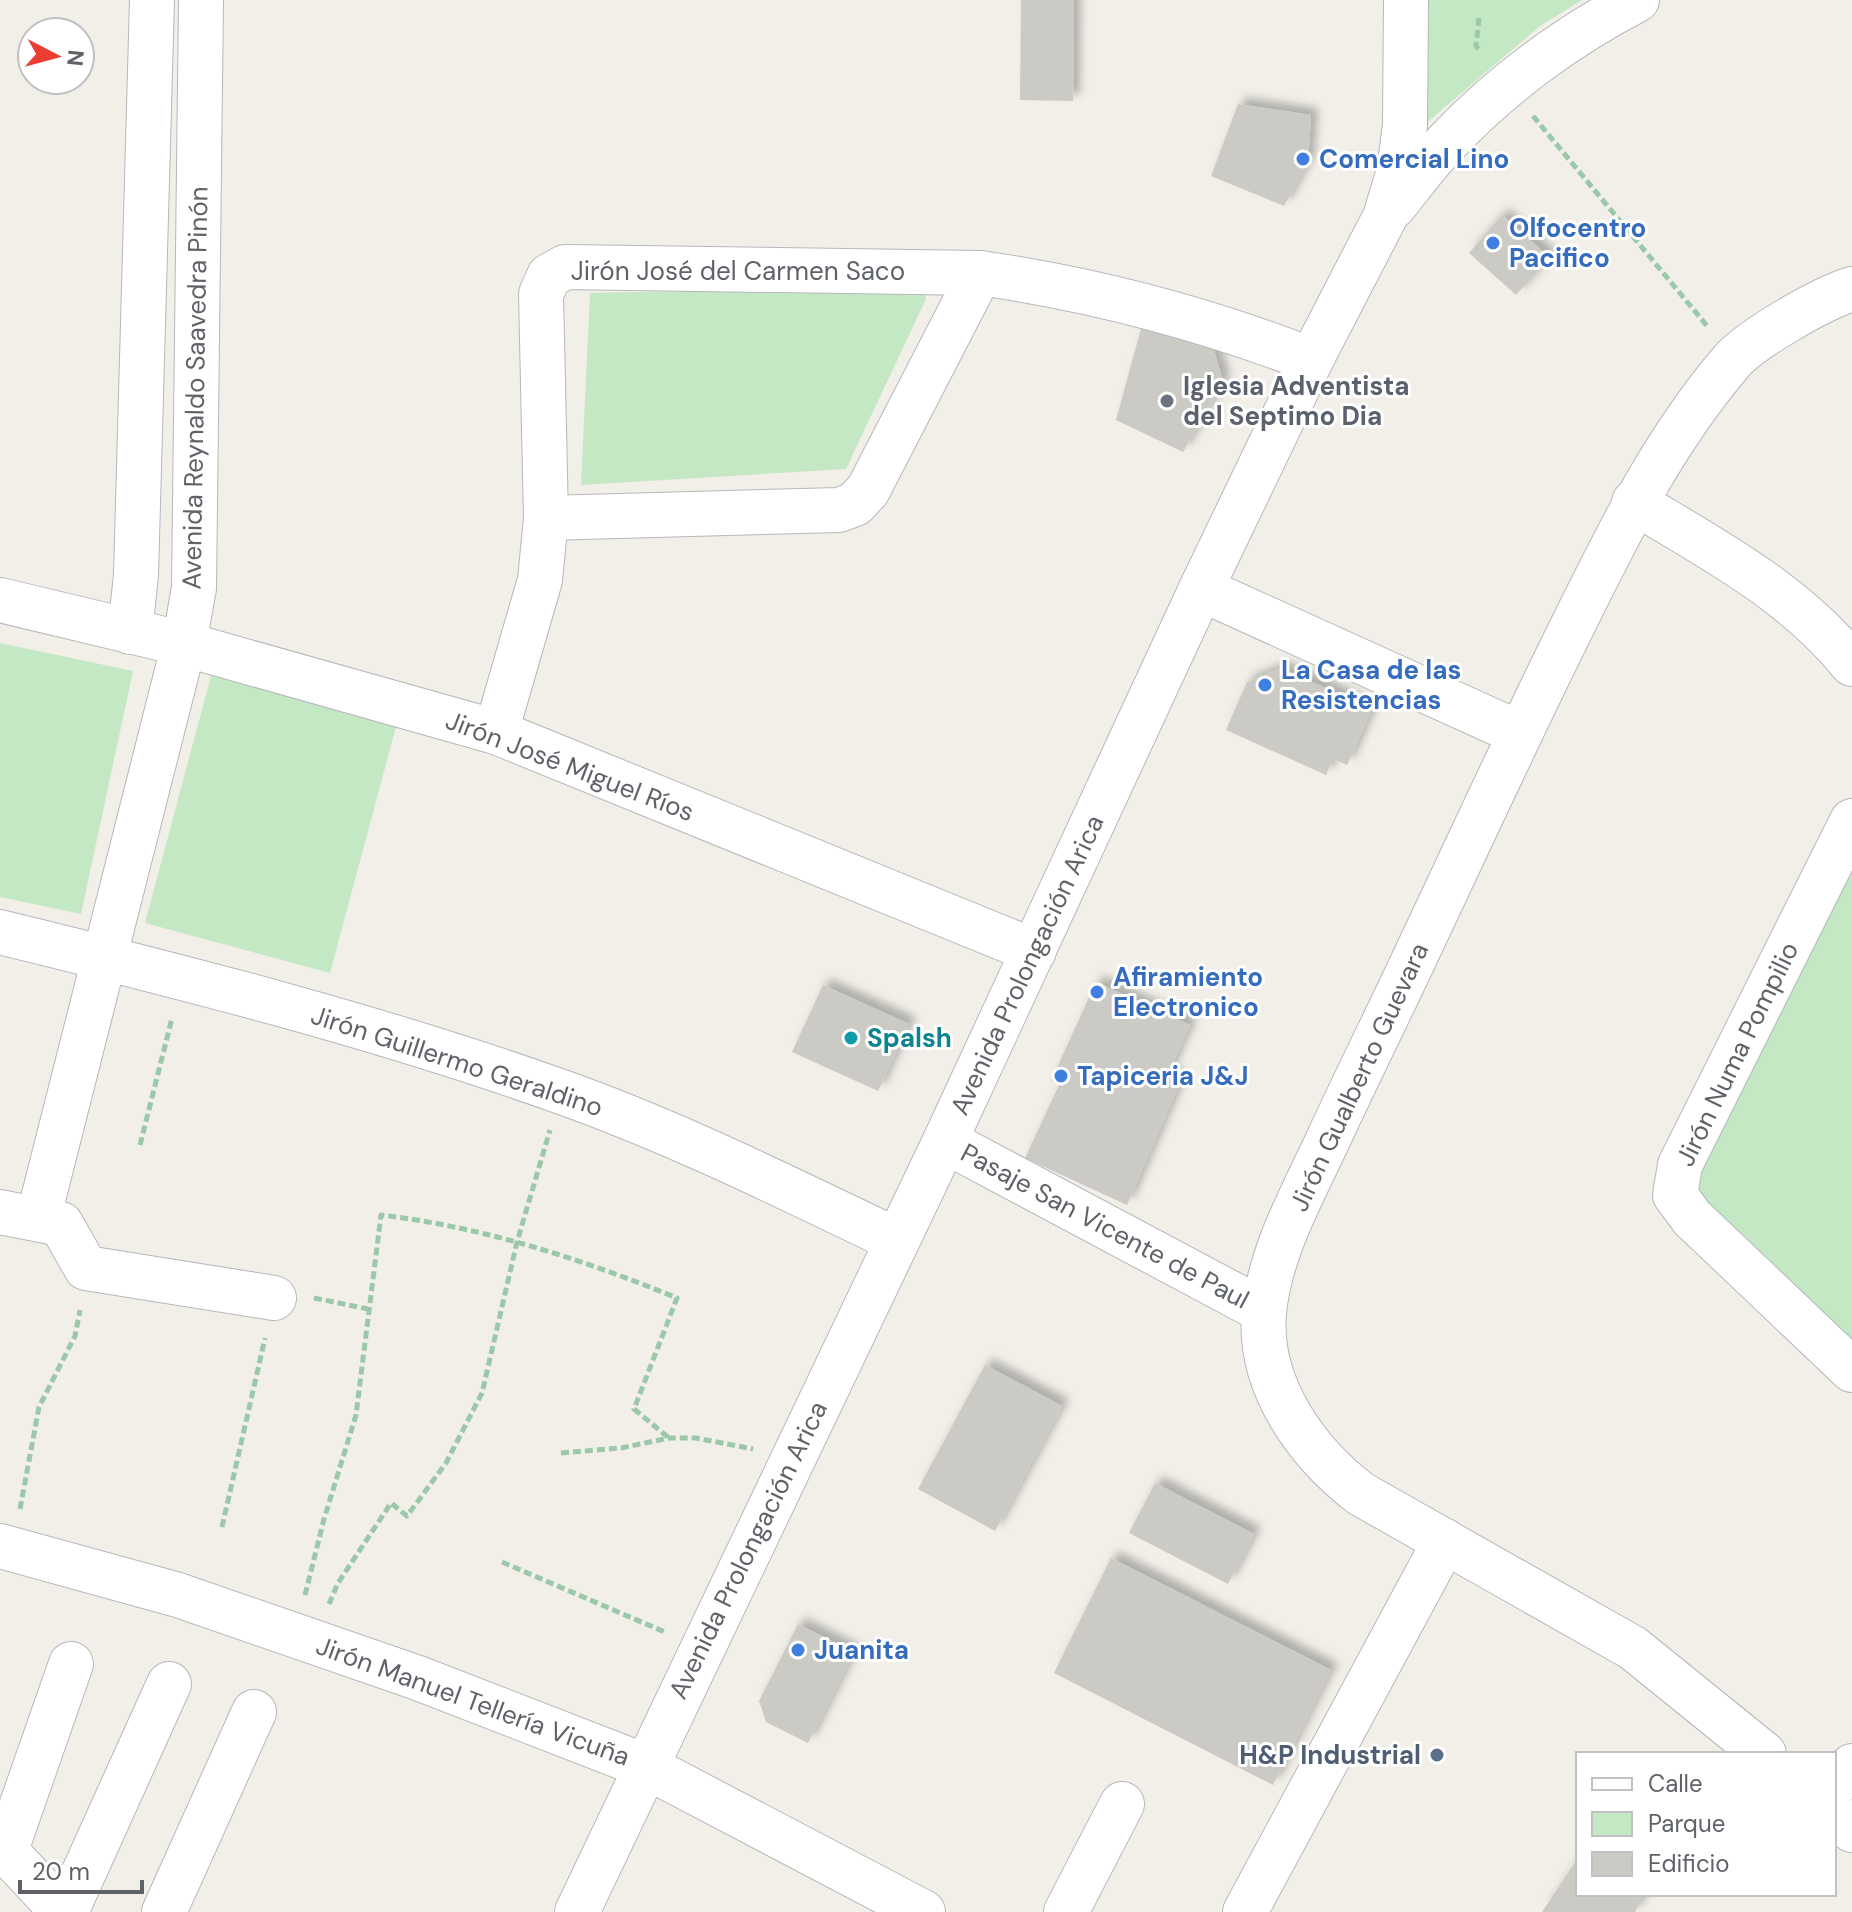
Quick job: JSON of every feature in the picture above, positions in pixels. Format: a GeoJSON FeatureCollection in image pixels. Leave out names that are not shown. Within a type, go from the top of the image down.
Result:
{"type":"FeatureCollection","features":[{"type":"Feature","properties":{"kind":"street","name":"Avenida Reynaldo Saavedra Pinón"},"geometry":{"type":"LineString","coordinates":[[130,632],[136,575],[152,0]]}},
{"type":"Feature","properties":{"kind":"street","name":"Avenida Reynaldo Saavedra Pinón"},"geometry":{"type":"LineString","coordinates":[[19,1215],[103,957],[184,644],[194,588],[201,0]]}},
{"type":"Feature","properties":{"kind":"street","name":"Avenida Prolongación Arica"},"geometry":{"type":"LineString","coordinates":[[577,1912],[945,1141],[1201,589],[1311,360],[1385,217],[1399,171],[1405,125],[1406,0]]}},
{"type":"Feature","properties":{"kind":"street"},"geometry":{"type":"LineString","coordinates":[[1385,217],[1449,140],[1509,86],[1601,19],[1637,0]]}},
{"type":"Feature","properties":{"kind":"street","name":"Jirón José del Carmen Saco"},"geometry":{"type":"LineString","coordinates":[[496,732],[540,580],[546,518],[541,294],[549,276],[565,267],[980,273],[1028,280],[1245,334],[1311,360]]}},
{"type":"Feature","properties":{"kind":"street"},"geometry":{"type":"LineString","coordinates":[[546,518],[839,510],[855,504],[868,490],[980,273]]}},
{"type":"Feature","properties":{"kind":"street","name":"Jirón Gualberto Guevara"},"geometry":{"type":"LineString","coordinates":[[1762,1752],[1633,1648],[1361,1494],[1312,1451],[1289,1414],[1275,1378],[1265,1344],[1264,1311],[1296,1205],[1519,733],[1634,502],[1694,410],[1734,358],[1787,321],[1852,289]]}},
{"type":"Feature","properties":{"kind":"street"},"geometry":{"type":"LineString","coordinates":[[1634,502],[1758,577],[1800,610],[1852,664]]}},
{"type":"Feature","properties":{"kind":"street"},"geometry":{"type":"LineString","coordinates":[[1201,589],[1519,733]]}},
{"type":"Feature","properties":{"kind":"street","name":"Jirón José Miguel Ríos"},"geometry":{"type":"LineString","coordinates":[[0,600],[184,644],[496,732],[1034,951]]}},
{"type":"Feature","properties":{"kind":"street","name":"Jirón Numa Pompilio"},"geometry":{"type":"LineString","coordinates":[[1852,821],[1680,1165],[1675,1195],[1692,1218],[1852,1370]]}},
{"type":"Feature","properties":{"kind":"street","name":"Jirón Guillermo Geraldino"},"geometry":{"type":"LineString","coordinates":[[0,932],[374,1029],[562,1092],[731,1161],[896,1240]]}},
{"type":"Feature","properties":{"kind":"street","name":"Pasaje San Vicente de Paul"},"geometry":{"type":"LineString","coordinates":[[945,1141],[1264,1311]]}},
{"type":"Feature","properties":{"kind":"street"},"geometry":{"type":"LineString","coordinates":[[19,1215],[61,1224],[86,1268],[274,1298]]}},
{"type":"Feature","properties":{"kind":"street"},"geometry":{"type":"LineString","coordinates":[[1245,1912],[1445,1541]]}},
{"type":"Feature","properties":{"kind":"street","name":"Jirón Manuel Tellería Vicuña"},"geometry":{"type":"LineString","coordinates":[[6,1548],[178,1595],[304,1638],[645,1766],[923,1912]]}},
{"type":"Feature","properties":{"kind":"street"},"geometry":{"type":"LineString","coordinates":[[71,1664],[3,1847],[65,1912],[169,1684]]}},
{"type":"Feature","properties":{"kind":"street"},"geometry":{"type":"LineString","coordinates":[[164,1912],[254,1712]]}},
{"type":"Feature","properties":{"kind":"street"},"geometry":{"type":"LineString","coordinates":[[1836,1784],[1852,1766]]}},
{"type":"Feature","properties":{"kind":"street"},"geometry":{"type":"LineString","coordinates":[[1066,1912],[1122,1804]]}},
{"type":"Feature","properties":{"kind":"street"},"geometry":{"type":"LineString","coordinates":[[1836,1816],[1852,1830]]}},
{"type":"Feature","properties":{"kind":"path"},"geometry":{"type":"LineString","coordinates":[[1509,86],[1734,358]]}},
{"type":"Feature","properties":{"kind":"path"},"geometry":{"type":"LineString","coordinates":[[140,1145],[182,977]]}},
{"type":"Feature","properties":{"kind":"path"},"geometry":{"type":"LineString","coordinates":[[304,1638],[391,1503],[407,1516],[446,1463],[482,1393],[517,1242],[562,1092]]}},
{"type":"Feature","properties":{"kind":"path"},"geometry":{"type":"LineString","coordinates":[[304,1638],[324,1519],[356,1415],[381,1215],[437,1222],[517,1242],[677,1298],[634,1409],[669,1438]]}},
{"type":"Feature","properties":{"kind":"path"},"geometry":{"type":"LineString","coordinates":[[6,1548],[39,1407],[75,1336],[86,1268]]}},
{"type":"Feature","properties":{"kind":"path"},"geometry":{"type":"LineString","coordinates":[[222,1527],[274,1298]]}},
{"type":"Feature","properties":{"kind":"path"},"geometry":{"type":"LineString","coordinates":[[561,1453],[621,1448],[669,1438],[696,1438],[794,1457]]}},
{"type":"Feature","properties":{"kind":"path"},"geometry":{"type":"LineString","coordinates":[[502,1562],[701,1647]]}},
{"type":"Feature","properties":{"kind":"green space"},"geometry":{"type":"Polygon","coordinates":[[[1428,0],[1582,0],[1540,26],[1424,125],[1428,0]]]}},
{"type":"Feature","properties":{"kind":"green space"},"geometry":{"type":"Polygon","coordinates":[[[922,286],[926,299],[846,469],[581,485],[590,293],[922,286]]]}},
{"type":"Feature","properties":{"kind":"green space"},"geometry":{"type":"Polygon","coordinates":[[[0,643],[133,671],[81,914],[0,897],[0,643]]]}},
{"type":"Feature","properties":{"kind":"green space"},"geometry":{"type":"Polygon","coordinates":[[[212,672],[397,723],[330,973],[145,923],[212,672]]]}},
{"type":"Feature","properties":{"kind":"green space"},"geometry":{"type":"Polygon","coordinates":[[[1852,861],[1852,1345],[1689,1195],[1852,861]]]}},
{"type":"Feature","properties":{"kind":"building"},"geometry":{"type":"Polygon","coordinates":[[[1021,0],[1074,0],[1073,101],[1020,100],[1021,0]]]}},
{"type":"Feature","properties":{"kind":"building"},"geometry":{"type":"Polygon","coordinates":[[[1238,104],[1311,115],[1308,162],[1284,206],[1211,176],[1238,104]]]}},
{"type":"Feature","properties":{"kind":"building"},"geometry":{"type":"Polygon","coordinates":[[[1502,215],[1550,258],[1516,295],[1469,253],[1502,215]]]}},
{"type":"Feature","properties":{"kind":"building","name":"Iglesia Adventista del Septimo Dia"},"geometry":{"type":"Polygon","coordinates":[[[1142,325],[1214,350],[1223,382],[1183,452],[1116,420],[1142,325]]]}},
{"type":"Feature","properties":{"kind":"building"},"geometry":{"type":"Polygon","coordinates":[[[1281,668],[1372,709],[1347,765],[1333,759],[1326,775],[1226,730],[1247,682],[1281,668]]]}},
{"type":"Feature","properties":{"kind":"building"},"geometry":{"type":"Polygon","coordinates":[[[1096,982],[1190,1025],[1168,1074],[1181,1080],[1127,1205],[1025,1158],[1059,1085],[1051,1081],[1096,982]]]}},
{"type":"Feature","properties":{"kind":"building","name":"Spalsh"},"geometry":{"type":"Polygon","coordinates":[[[823,985],[909,1024],[878,1091],[792,1052],[823,985]]]}},
{"type":"Feature","properties":{"kind":"building"},"geometry":{"type":"Polygon","coordinates":[[[985,1365],[1062,1406],[995,1531],[918,1489],[985,1365]]]}},
{"type":"Feature","properties":{"kind":"building"},"geometry":{"type":"Polygon","coordinates":[[[1155,1483],[1254,1534],[1228,1584],[1129,1533],[1155,1483]]]}},
{"type":"Feature","properties":{"kind":"building"},"geometry":{"type":"Polygon","coordinates":[[[1111,1558],[1331,1670],[1273,1785],[1054,1673],[1111,1558]]]}},
{"type":"Feature","properties":{"kind":"building"},"geometry":{"type":"Polygon","coordinates":[[[798,1624],[854,1652],[808,1743],[766,1722],[759,1701],[798,1624]]]}},
{"type":"Feature","properties":{"kind":"building"},"geometry":{"type":"Polygon","coordinates":[[[1576,1861],[1576,1896],[1642,1896],[1635,1912],[1542,1912],[1576,1861]]]}},
{"type":"Feature","properties":{"kind":"place","name":"Comercial Lino"},"geometry":{"type":"Point","coordinates":[1303,159]}},
{"type":"Feature","properties":{"kind":"place","name":"Olfocentro Pacifico"},"geometry":{"type":"Point","coordinates":[1493,243]}},
{"type":"Feature","properties":{"kind":"place","name":"Iglesia Adventista del Septimo Dia"},"geometry":{"type":"Point","coordinates":[1167,401]}},
{"type":"Feature","properties":{"kind":"place","name":"La Casa de las Resistencias"},"geometry":{"type":"Point","coordinates":[1265,685]}},
{"type":"Feature","properties":{"kind":"place","name":"Afiramiento Electronico"},"geometry":{"type":"Point","coordinates":[1097,992]}},
{"type":"Feature","properties":{"kind":"place","name":"Spalsh"},"geometry":{"type":"Point","coordinates":[851,1038]}},
{"type":"Feature","properties":{"kind":"place","name":"Tapiceria J&J"},"geometry":{"type":"Point","coordinates":[1061,1076]}},
{"type":"Feature","properties":{"kind":"place","name":"Juanita"},"geometry":{"type":"Point","coordinates":[798,1650]}},
{"type":"Feature","properties":{"kind":"place","name":"H&P Industrial"},"geometry":{"type":"Point","coordinates":[1437,1755]}}]}
